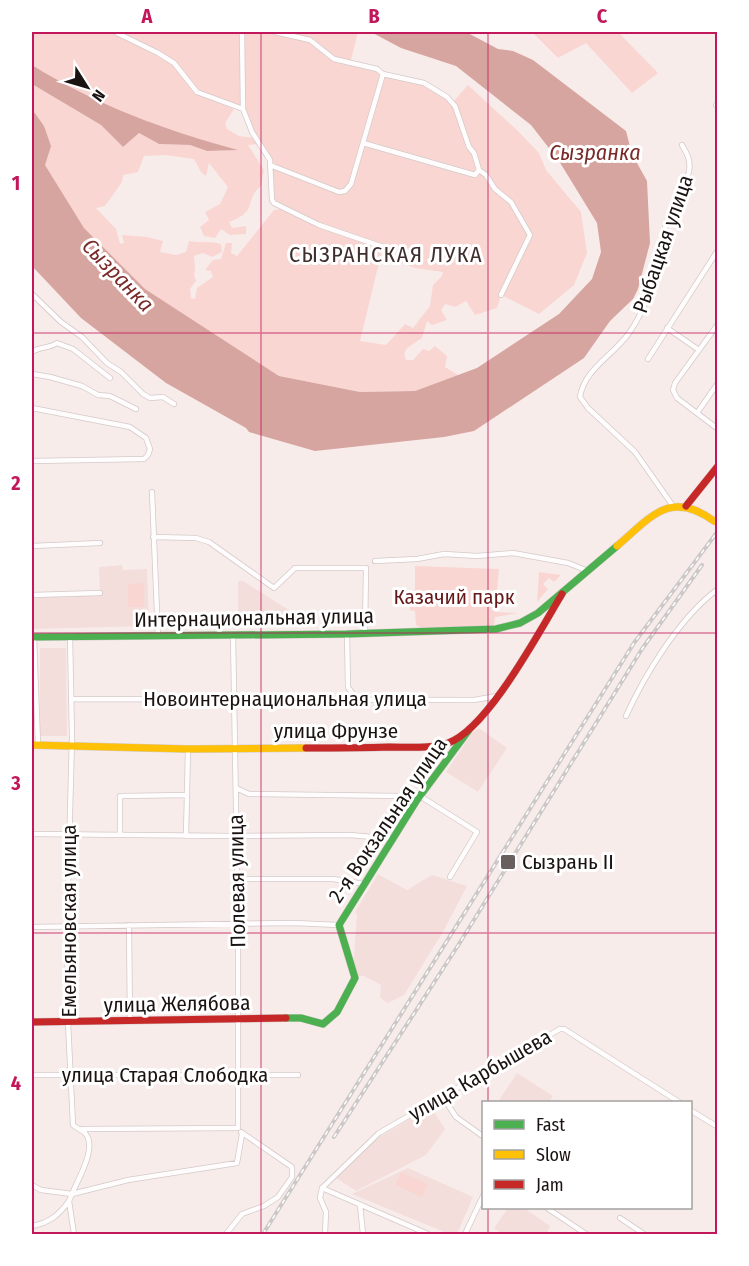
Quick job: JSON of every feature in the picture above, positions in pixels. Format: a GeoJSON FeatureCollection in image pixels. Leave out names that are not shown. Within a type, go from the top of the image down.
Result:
{"type":"FeatureCollection","features":[{"type":"Feature","properties":{"kind":"street"},"geometry":{"type":"LineString","coordinates":[[115,32],[158,52],[174,63],[198,92],[243,110]]}},
{"type":"Feature","properties":{"kind":"street"},"geometry":{"type":"LineString","coordinates":[[242,32],[243,110],[270,165],[272,200],[277,206],[319,225],[392,250]]}},
{"type":"Feature","properties":{"kind":"street"},"geometry":{"type":"LineString","coordinates":[[275,32],[310,40],[334,59],[377,69],[383,74],[424,83],[447,97],[455,106],[479,170],[486,175],[495,189],[511,202],[530,235],[501,295]]}},
{"type":"Feature","properties":{"kind":"street"},"geometry":{"type":"LineString","coordinates":[[270,165],[339,192],[345,191],[351,184],[383,74]]}},
{"type":"Feature","properties":{"kind":"street"},"geometry":{"type":"LineString","coordinates":[[363,142],[475,175],[479,170]]}},
{"type":"Feature","properties":{"kind":"street","name":"Рыбацкая улица"},"geometry":{"type":"LineString","coordinates":[[673,506],[648,474],[635,452],[588,408],[580,397],[582,387],[592,372],[628,334],[646,302],[669,215],[680,196],[689,172],[690,158],[682,145]]}},
{"type":"Feature","properties":{"kind":"street"},"geometry":{"type":"LineString","coordinates":[[648,359],[717,250]]}},
{"type":"Feature","properties":{"kind":"street"},"geometry":{"type":"LineString","coordinates":[[32,294],[143,394],[150,398],[163,397],[174,404]]}},
{"type":"Feature","properties":{"kind":"street"},"geometry":{"type":"LineString","coordinates":[[717,324],[675,383],[673,390],[677,398],[717,429]]}},
{"type":"Feature","properties":{"kind":"street"},"geometry":{"type":"LineString","coordinates":[[667,328],[699,350]]}},
{"type":"Feature","properties":{"kind":"street"},"geometry":{"type":"LineString","coordinates":[[32,352],[38,347],[52,347],[57,343],[73,349],[110,378]]}},
{"type":"Feature","properties":{"kind":"street"},"geometry":{"type":"LineString","coordinates":[[32,374],[82,386],[98,395],[110,396],[136,409]]}},
{"type":"Feature","properties":{"kind":"street"},"geometry":{"type":"LineString","coordinates":[[697,413],[717,383]]}},
{"type":"Feature","properties":{"kind":"street"},"geometry":{"type":"LineString","coordinates":[[32,408],[130,427],[146,438],[150,448],[144,459],[32,461]]}},
{"type":"Feature","properties":{"kind":"street"},"geometry":{"type":"LineString","coordinates":[[714,521],[696,509],[686,506],[717,466]]}},
{"type":"Feature","properties":{"kind":"street"},"geometry":{"type":"LineString","coordinates":[[152,492],[158,636]]}},
{"type":"Feature","properties":{"kind":"street","name":"Интернациональная улица"},"geometry":{"type":"LineString","coordinates":[[33,637],[347,634],[496,629],[520,623],[538,612],[662,509],[686,506]]}},
{"type":"Feature","properties":{"kind":"street"},"geometry":{"type":"LineString","coordinates":[[153,537],[196,538],[208,542],[274,588],[295,568],[366,568],[365,633]]}},
{"type":"Feature","properties":{"kind":"street"},"geometry":{"type":"LineString","coordinates":[[32,546],[100,543]]}},
{"type":"Feature","properties":{"kind":"street"},"geometry":{"type":"LineString","coordinates":[[375,561],[444,554],[477,556],[513,553],[568,563],[588,571]]}},
{"type":"Feature","properties":{"kind":"street"},"geometry":{"type":"LineString","coordinates":[[626,716],[657,659],[691,614],[717,589]]}},
{"type":"Feature","properties":{"kind":"street"},"geometry":{"type":"LineString","coordinates":[[32,595],[100,593]]}},
{"type":"Feature","properties":{"kind":"street","name":"улица Фрунзе"},"geometry":{"type":"LineString","coordinates":[[35,745],[188,749],[438,746],[457,739],[469,729],[499,695],[562,593]]}},
{"type":"Feature","properties":{"kind":"street"},"geometry":{"type":"LineString","coordinates":[[538,612],[546,620]]}},
{"type":"Feature","properties":{"kind":"street"},"geometry":{"type":"LineString","coordinates":[[347,634],[348,687],[356,699]]}},
{"type":"Feature","properties":{"kind":"street","name":"Полевая улица"},"geometry":{"type":"LineString","coordinates":[[233,635],[238,879],[238,1128]]}},
{"type":"Feature","properties":{"kind":"street"},"geometry":{"type":"LineString","coordinates":[[33,637],[35,745]]}},
{"type":"Feature","properties":{"kind":"street","name":"Емельяновская улица"},"geometry":{"type":"LineString","coordinates":[[69,1201],[88,1155],[89,1143],[84,1132],[73,1125],[70,1076],[67,925],[70,637]]}},
{"type":"Feature","properties":{"kind":"street","name":"Новоинтернациональная улица"},"geometry":{"type":"LineString","coordinates":[[71,699],[474,700],[499,695]]}},
{"type":"Feature","properties":{"kind":"street","name":"2-я Вокзальная улица"},"geometry":{"type":"LineString","coordinates":[[322,1024],[337,1012],[355,978],[348,960],[346,939],[339,925],[419,798],[469,729]]}},
{"type":"Feature","properties":{"kind":"street"},"geometry":{"type":"LineString","coordinates":[[186,836],[188,749]]}},
{"type":"Feature","properties":{"kind":"street"},"geometry":{"type":"LineString","coordinates":[[236,788],[249,794],[419,798],[477,832],[450,877]]}},
{"type":"Feature","properties":{"kind":"street"},"geometry":{"type":"LineString","coordinates":[[120,834],[120,796],[187,795]]}},
{"type":"Feature","properties":{"kind":"street"},"geometry":{"type":"LineString","coordinates":[[32,834],[350,835],[394,839]]}},
{"type":"Feature","properties":{"kind":"street"},"geometry":{"type":"LineString","coordinates":[[238,879],[333,879],[364,884]]}},
{"type":"Feature","properties":{"kind":"street"},"geometry":{"type":"LineString","coordinates":[[32,927],[238,923],[339,925]]}},
{"type":"Feature","properties":{"kind":"street"},"geometry":{"type":"LineString","coordinates":[[129,925],[130,1021]]}},
{"type":"Feature","properties":{"kind":"street","name":"улица Желябова"},"geometry":{"type":"LineString","coordinates":[[32,1022],[301,1018],[322,1024]]}},
{"type":"Feature","properties":{"kind":"street","name":"улица Карбышева"},"geometry":{"type":"LineString","coordinates":[[322,1188],[379,1133],[560,1029],[564,1029],[676,1101]]}},
{"type":"Feature","properties":{"kind":"street","name":"улица Старая Слободка"},"geometry":{"type":"LineString","coordinates":[[32,1075],[298,1075]]}},
{"type":"Feature","properties":{"kind":"street"},"geometry":{"type":"LineString","coordinates":[[443,1097],[456,1118],[482,1136]]}},
{"type":"Feature","properties":{"kind":"street"},"geometry":{"type":"LineString","coordinates":[[692,1111],[717,1128]]}},
{"type":"Feature","properties":{"kind":"street"},"geometry":{"type":"LineString","coordinates":[[78,1130],[238,1128],[242,1134],[292,1167],[292,1177],[278,1197],[264,1206],[242,1214],[226,1234]]}},
{"type":"Feature","properties":{"kind":"street"},"geometry":{"type":"LineString","coordinates":[[32,1185],[41,1190],[72,1194],[128,1180],[237,1163],[242,1134]]}},
{"type":"Feature","properties":{"kind":"street"},"geometry":{"type":"LineString","coordinates":[[325,1234],[326,1212],[320,1198],[322,1188],[428,1234]]}},
{"type":"Feature","properties":{"kind":"street"},"geometry":{"type":"LineString","coordinates":[[465,1234],[482,1196]]}},
{"type":"Feature","properties":{"kind":"street"},"geometry":{"type":"LineString","coordinates":[[32,1226],[46,1223],[59,1215],[69,1201]]}},
{"type":"Feature","properties":{"kind":"street"},"geometry":{"type":"LineString","coordinates":[[69,1201],[74,1234]]}},
{"type":"Feature","properties":{"kind":"street"},"geometry":{"type":"LineString","coordinates":[[360,1205],[363,1234]]}},
{"type":"Feature","properties":{"kind":"street"},"geometry":{"type":"LineString","coordinates":[[548,1209],[586,1234]]}},
{"type":"Feature","properties":{"kind":"street"},"geometry":{"type":"LineString","coordinates":[[620,1218],[644,1234]]}},
{"type":"Feature","properties":{"kind":"shaded area"},"geometry":{"type":"Polygon","coordinates":[[[122,565],[123,570],[147,569],[149,626],[32,629],[32,598],[100,595],[99,567],[122,565]]]}},
{"type":"Feature","properties":{"kind":"shaded area"},"geometry":{"type":"Polygon","coordinates":[[[238,581],[243,581],[289,610],[289,625],[238,625],[238,581]]]}},
{"type":"Feature","properties":{"kind":"shaded area"},"geometry":{"type":"Polygon","coordinates":[[[40,648],[66,648],[67,736],[40,736],[40,648]]]}},
{"type":"Feature","properties":{"kind":"shaded area"},"geometry":{"type":"Polygon","coordinates":[[[479,728],[507,748],[478,792],[446,772],[472,733],[479,728]]]}},
{"type":"Feature","properties":{"kind":"shaded area"},"geometry":{"type":"Polygon","coordinates":[[[378,874],[407,890],[432,875],[467,886],[443,932],[404,995],[388,1003],[380,998],[381,985],[364,976],[356,976],[353,970],[357,915],[355,912],[378,874]]]}},
{"type":"Feature","properties":{"kind":"shaded area"},"geometry":{"type":"Polygon","coordinates":[[[517,1073],[553,1096],[550,1101],[499,1100],[517,1073]]]}},
{"type":"Feature","properties":{"kind":"shaded area"},"geometry":{"type":"Polygon","coordinates":[[[431,1107],[445,1129],[426,1155],[356,1191],[335,1177],[371,1142],[431,1107]]]}},
{"type":"Feature","properties":{"kind":"shaded area"},"geometry":{"type":"Polygon","coordinates":[[[408,1168],[473,1197],[457,1234],[449,1234],[352,1194],[408,1168]]]}},
{"type":"Feature","properties":{"kind":"shaded area"},"geometry":{"type":"Polygon","coordinates":[[[507,1209],[525,1209],[550,1226],[547,1234],[502,1234],[494,1228],[507,1209]]]}},
{"type":"Feature","properties":{"kind":"green space"},"geometry":{"type":"Polygon","coordinates":[[[32,32],[358,32],[350,64],[377,69],[383,74],[424,83],[452,103],[468,85],[519,132],[539,153],[546,170],[581,212],[587,253],[574,285],[539,314],[501,295],[497,308],[475,315],[466,301],[455,307],[445,304],[441,310],[447,320],[432,325],[427,321],[422,338],[407,348],[404,354],[406,360],[413,360],[423,349],[429,351],[435,346],[447,356],[445,367],[458,375],[415,391],[360,392],[279,376],[145,289],[84,228],[45,165],[44,126],[32,109],[32,84],[101,125],[123,147],[139,133],[159,144],[190,145],[207,151],[236,150],[182,134],[115,108],[32,65],[32,32]],[[217,100],[216,102],[234,109],[225,123],[227,129],[239,136],[255,138],[243,109],[217,100]],[[258,144],[248,145],[264,170],[261,186],[253,196],[248,210],[229,222],[232,228],[246,226],[246,234],[230,235],[221,229],[215,238],[204,236],[200,227],[209,220],[205,212],[220,204],[228,187],[209,163],[206,176],[194,159],[166,155],[144,156],[138,172],[123,175],[122,182],[105,206],[96,208],[116,229],[120,244],[124,243],[122,235],[147,237],[163,241],[160,252],[176,255],[186,252],[189,241],[221,244],[222,252],[212,257],[203,253],[194,256],[196,281],[190,289],[191,298],[195,299],[197,288],[213,277],[211,271],[205,270],[213,260],[221,259],[226,243],[232,243],[231,253],[237,256],[274,210],[282,209],[274,203],[270,162],[258,144]],[[383,246],[360,341],[386,345],[405,324],[413,328],[430,306],[433,285],[443,272],[415,268],[399,262],[399,251],[383,246]]]}},
{"type":"Feature","properties":{"kind":"green space"},"geometry":{"type":"Polygon","coordinates":[[[532,32],[618,32],[658,73],[632,93],[586,43],[558,58],[532,32]]]}},
{"type":"Feature","properties":{"kind":"green space","name":"Казачий парк"},"geometry":{"type":"Polygon","coordinates":[[[415,566],[499,569],[495,612],[519,613],[495,617],[494,626],[423,629],[416,625],[415,611],[410,610],[410,602],[415,602],[415,566]]]}},
{"type":"Feature","properties":{"kind":"green space"},"geometry":{"type":"Polygon","coordinates":[[[539,572],[561,575],[554,582],[549,578],[543,584],[548,589],[537,602],[539,572]]]}},
{"type":"Feature","properties":{"kind":"green space"},"geometry":{"type":"Polygon","coordinates":[[[144,583],[144,607],[128,607],[128,584],[144,583]]]}},
{"type":"Feature","properties":{"kind":"green space"},"geometry":{"type":"Polygon","coordinates":[[[401,1172],[428,1184],[422,1197],[395,1185],[401,1172]]]}},
{"type":"Feature","properties":{"kind":"water","name":"Сызранка"},"geometry":{"type":"Polygon","coordinates":[[[371,32],[466,32],[498,49],[513,51],[533,60],[626,131],[632,154],[647,181],[650,243],[638,289],[633,299],[610,321],[584,358],[474,431],[444,437],[315,451],[249,432],[246,428],[166,383],[81,318],[32,266],[32,109],[44,126],[51,146],[45,165],[84,228],[145,289],[279,376],[360,392],[415,391],[477,368],[559,314],[592,279],[601,252],[597,223],[559,161],[531,125],[456,66],[401,48],[371,32]]]}},
{"type":"Feature","properties":{"kind":"water"},"geometry":{"type":"Polygon","coordinates":[[[32,65],[80,92],[132,115],[238,150],[207,151],[190,145],[159,144],[139,133],[123,147],[101,125],[32,84],[32,65]]]}},
{"type":"Feature","properties":{"kind":"railway"},"geometry":{"type":"LineString","coordinates":[[263,1234],[634,643],[718,531]]}},
{"type":"Feature","properties":{"kind":"railway"},"geometry":{"type":"LineString","coordinates":[[334,1137],[459,944],[642,649],[702,565]]}},
{"type":"Feature","properties":{"kind":"traffic: fast"},"geometry":{"type":"LineString","coordinates":[[32,637],[347,634],[496,629],[520,623],[538,613],[617,546]]}},
{"type":"Feature","properties":{"kind":"traffic: fast"},"geometry":{"type":"LineString","coordinates":[[286,1018],[301,1018],[323,1024],[337,1012],[355,978],[339,925],[417,800],[469,730]]}},
{"type":"Feature","properties":{"kind":"traffic: slow"},"geometry":{"type":"LineString","coordinates":[[617,546],[651,517],[673,507],[685,507],[714,521]]}},
{"type":"Feature","properties":{"kind":"traffic: slow"},"geometry":{"type":"LineString","coordinates":[[32,745],[188,749],[306,748]]}},
{"type":"Feature","properties":{"kind":"traffic: jam"},"geometry":{"type":"LineString","coordinates":[[686,506],[718,466]]}},
{"type":"Feature","properties":{"kind":"traffic: jam"},"geometry":{"type":"LineString","coordinates":[[306,748],[426,747],[448,743],[463,734],[480,719],[512,677],[562,594]]}},
{"type":"Feature","properties":{"kind":"traffic: jam"},"geometry":{"type":"LineString","coordinates":[[32,1022],[286,1018]]}},
{"type":"Feature","properties":{"kind":"place","name":"Сызрань II"},"geometry":{"type":"Point","coordinates":[508,862]}},
{"type":"Feature","properties":{"kind":"district","name":"СЫЗРАНСКАЯ ЛУКА"},"geometry":{"type":"Point","coordinates":[386,254]}}]}
